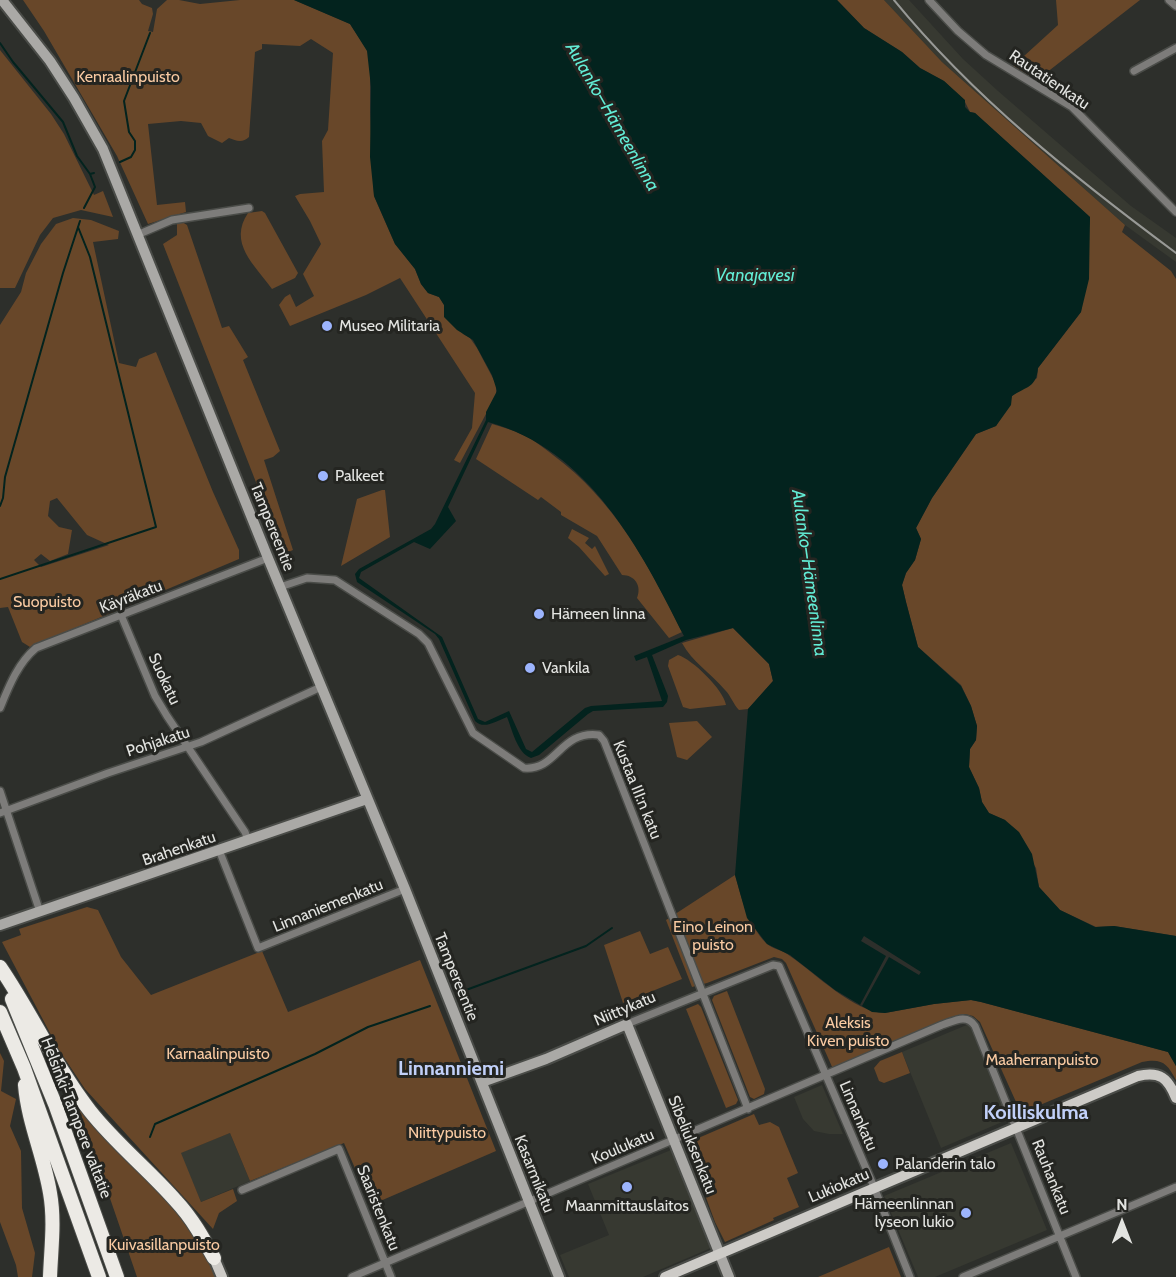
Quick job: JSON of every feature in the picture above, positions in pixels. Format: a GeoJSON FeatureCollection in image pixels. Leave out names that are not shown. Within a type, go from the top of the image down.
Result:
{"type":"FeatureCollection","features":[{"type":"Feature","properties":{"kind":"highway"},"geometry":{"type":"LineString","coordinates":[[0,970],[21,998],[75,1091],[112,1137],[176,1200],[191,1218],[214,1258]]}},
{"type":"Feature","properties":{"kind":"highway","name":"Helsinki-Tampere valtatie"},"geometry":{"type":"LineString","coordinates":[[0,970],[35,1053],[117,1277]]}},
{"type":"Feature","properties":{"kind":"highway","name":"Helsinki-Tampere valtatie"},"geometry":{"type":"LineString","coordinates":[[0,1012],[24,1068],[99,1277]]}},
{"type":"Feature","properties":{"kind":"highway"},"geometry":{"type":"LineString","coordinates":[[24,1068],[27,1105],[50,1193],[53,1234],[50,1277]]}},
{"type":"Feature","properties":{"kind":"main road","name":"Tampereentie"},"geometry":{"type":"LineString","coordinates":[[2,0],[50,61],[103,149],[482,1082]]}},
{"type":"Feature","properties":{"kind":"main road","name":"Brahenkatu"},"geometry":{"type":"LineString","coordinates":[[0,925],[367,799]]}},
{"type":"Feature","properties":{"kind":"main road","name":"Niittykatu"},"geometry":{"type":"LineString","coordinates":[[482,1082],[546,1059],[627,1024]]}},
{"type":"Feature","properties":{"kind":"main road","name":"Sibeliuksenkatu"},"geometry":{"type":"LineString","coordinates":[[627,1024],[729,1277]]}},
{"type":"Feature","properties":{"kind":"main road","name":"Lukiokatu"},"geometry":{"type":"LineString","coordinates":[[664,1277],[1138,1076],[1147,1074],[1160,1076],[1170,1085],[1176,1098]]}},
{"type":"Feature","properties":{"kind":"main road","name":"Kasarmikatu"},"geometry":{"type":"LineString","coordinates":[[482,1082],[559,1277]]}},
{"type":"Feature","properties":{"kind":"main road"},"geometry":{"type":"LineString","coordinates":[[214,1258],[222,1277]]}},
{"type":"Feature","properties":{"kind":"street","name":"Rautatienkatu"},"geometry":{"type":"LineString","coordinates":[[929,0],[958,32],[986,55],[1072,107],[1176,212]]}},
{"type":"Feature","properties":{"kind":"street"},"geometry":{"type":"LineString","coordinates":[[1169,0],[1176,6]]}},
{"type":"Feature","properties":{"kind":"street"},"geometry":{"type":"LineString","coordinates":[[1134,70],[1176,48]]}},
{"type":"Feature","properties":{"kind":"street"},"geometry":{"type":"LineString","coordinates":[[137,235],[172,220],[249,208]]}},
{"type":"Feature","properties":{"kind":"street","name":"Käyräkatu"},"geometry":{"type":"LineString","coordinates":[[0,708],[18,670],[36,648],[268,558]]}},
{"type":"Feature","properties":{"kind":"street","name":"Kustaa III:n katu"},"geometry":{"type":"LineString","coordinates":[[280,587],[307,578],[335,580],[419,634],[428,643],[473,733],[524,768],[533,768],[547,762],[578,736],[598,735],[604,741],[748,1109]]}},
{"type":"Feature","properties":{"kind":"street","name":"Suokatu"},"geometry":{"type":"LineString","coordinates":[[122,615],[155,696],[245,831],[248,840]]}},
{"type":"Feature","properties":{"kind":"street","name":"Pohjakatu"},"geometry":{"type":"LineString","coordinates":[[3,812],[108,773],[189,747],[321,687]]}},
{"type":"Feature","properties":{"kind":"street"},"geometry":{"type":"LineString","coordinates":[[0,791],[3,812],[40,912]]}},
{"type":"Feature","properties":{"kind":"street","name":"Linnaniemenkatu"},"geometry":{"type":"LineString","coordinates":[[219,850],[258,948],[405,889]]}},
{"type":"Feature","properties":{"kind":"street","name":"Niittykatu"},"geometry":{"type":"LineString","coordinates":[[627,1024],[773,965],[779,966]]}},
{"type":"Feature","properties":{"kind":"street","name":"Linnankatu"},"geometry":{"type":"LineString","coordinates":[[779,966],[910,1277]]}},
{"type":"Feature","properties":{"kind":"street","name":"Koulukatu"},"geometry":{"type":"LineString","coordinates":[[352,1277],[959,1019],[972,1020]]}},
{"type":"Feature","properties":{"kind":"street","name":"Rauhankatu"},"geometry":{"type":"LineString","coordinates":[[972,1020],[1076,1277]]}},
{"type":"Feature","properties":{"kind":"street","name":"Saaristenkatu"},"geometry":{"type":"LineString","coordinates":[[242,1190],[339,1149],[391,1277]]}},
{"type":"Feature","properties":{"kind":"street"},"geometry":{"type":"LineString","coordinates":[[963,1277],[1176,1187]]}},
{"type":"Feature","properties":{"kind":"shaded area"},"geometry":{"type":"Polygon","coordinates":[[[884,0],[909,0],[963,59],[998,91],[1131,206],[1176,238],[1176,262],[1125,225],[942,62],[884,0]]]}},
{"type":"Feature","properties":{"kind":"shaded area"},"geometry":{"type":"Polygon","coordinates":[[[969,1024],[1009,1119],[941,1148],[902,1052],[969,1024]]]}},
{"type":"Feature","properties":{"kind":"shaded area"},"geometry":{"type":"Polygon","coordinates":[[[822,1085],[843,1134],[814,1131],[803,1119],[794,1097],[822,1085]]]}},
{"type":"Feature","properties":{"kind":"shaded area"},"geometry":{"type":"Polygon","coordinates":[[[230,1133],[250,1181],[201,1202],[180,1153],[230,1133]]]}},
{"type":"Feature","properties":{"kind":"shaded area","name":"Hämeenlinnan lyseon lukio"},"geometry":{"type":"Polygon","coordinates":[[[1011,1143],[1047,1230],[935,1277],[918,1277],[884,1196],[1011,1143]]]}},
{"type":"Feature","properties":{"kind":"shaded area"},"geometry":{"type":"Polygon","coordinates":[[[671,1150],[711,1248],[643,1277],[569,1277],[560,1255],[609,1235],[588,1184],[671,1150]]]}},
{"type":"Feature","properties":{"kind":"green space","name":"Kenraalinpuisto"},"geometry":{"type":"Polygon","coordinates":[[[23,0],[139,0],[142,4],[152,8],[153,14],[148,31],[153,32],[157,9],[167,0],[200,4],[240,0],[294,0],[350,24],[368,51],[370,65],[374,196],[395,244],[415,269],[421,284],[428,293],[439,297],[463,334],[470,338],[496,384],[496,395],[460,463],[454,460],[472,428],[475,393],[400,278],[366,295],[290,326],[279,305],[290,294],[296,307],[314,296],[303,274],[321,244],[295,196],[324,192],[322,141],[328,130],[333,53],[311,39],[300,46],[262,44],[262,49],[255,52],[249,137],[242,141],[229,138],[222,143],[208,136],[201,123],[181,121],[148,124],[157,205],[185,202],[186,212],[148,224],[117,156],[44,31],[23,0]]]}},
{"type":"Feature","properties":{"kind":"green space"},"geometry":{"type":"Polygon","coordinates":[[[837,0],[884,0],[942,62],[1125,225],[1122,232],[1171,271],[1176,279],[1176,936],[1114,926],[1096,927],[1060,910],[1039,887],[1036,868],[1005,820],[989,813],[982,802],[979,788],[969,767],[970,749],[976,740],[977,726],[971,706],[961,685],[918,647],[902,585],[906,573],[915,560],[921,539],[916,528],[932,498],[976,434],[996,426],[1012,396],[1037,378],[1038,368],[1081,312],[1090,217],[975,113],[970,112],[964,100],[944,81],[920,68],[902,52],[864,28],[837,0]]]}},
{"type":"Feature","properties":{"kind":"green space"},"geometry":{"type":"Polygon","coordinates":[[[1056,0],[1140,0],[1046,73],[1077,96],[1071,101],[1012,67],[1058,25],[1056,0]]]}},
{"type":"Feature","properties":{"kind":"green space"},"geometry":{"type":"Polygon","coordinates":[[[0,50],[51,114],[64,134],[94,195],[103,191],[113,217],[81,210],[53,218],[40,235],[15,288],[0,288],[0,50]]]}},
{"type":"Feature","properties":{"kind":"green space"},"geometry":{"type":"Polygon","coordinates":[[[262,211],[298,273],[295,278],[272,289],[251,262],[242,244],[241,234],[248,213],[262,211]]]}},
{"type":"Feature","properties":{"kind":"green space","name":"Suopuisto"},"geometry":{"type":"Polygon","coordinates":[[[73,218],[91,220],[119,231],[118,239],[93,242],[119,363],[136,367],[139,359],[156,352],[239,550],[239,559],[30,647],[22,642],[8,607],[0,608],[0,325],[21,292],[26,273],[41,244],[56,224],[73,218]],[[57,498],[50,501],[48,516],[59,527],[72,530],[68,554],[50,561],[41,554],[34,560],[41,567],[109,545],[87,535],[57,498]]]}},
{"type":"Feature","properties":{"kind":"green space"},"geometry":{"type":"Polygon","coordinates":[[[182,222],[187,225],[222,328],[229,326],[248,357],[243,360],[280,451],[264,460],[293,550],[284,554],[163,244],[177,235],[177,223],[182,222]]]}},
{"type":"Feature","properties":{"kind":"green space"},"geometry":{"type":"Polygon","coordinates":[[[492,424],[535,441],[575,473],[594,492],[612,513],[643,558],[682,632],[669,638],[637,598],[639,589],[634,579],[622,575],[597,536],[561,515],[561,512],[541,497],[538,500],[476,459],[492,424]]]}},
{"type":"Feature","properties":{"kind":"green space"},"geometry":{"type":"Polygon","coordinates":[[[385,490],[390,537],[341,566],[357,499],[385,490]]]}},
{"type":"Feature","properties":{"kind":"green space"},"geometry":{"type":"Polygon","coordinates":[[[572,529],[589,538],[585,543],[592,549],[595,546],[609,574],[605,576],[568,538],[572,529]]]}},
{"type":"Feature","properties":{"kind":"green space"},"geometry":{"type":"Polygon","coordinates":[[[733,628],[769,664],[773,681],[748,709],[739,710],[727,692],[691,656],[682,643],[733,628]]]}},
{"type":"Feature","properties":{"kind":"green space"},"geometry":{"type":"Polygon","coordinates":[[[678,655],[691,662],[706,676],[720,691],[726,705],[690,709],[683,707],[668,666],[669,660],[678,655]]]}},
{"type":"Feature","properties":{"kind":"green space"},"geometry":{"type":"Polygon","coordinates":[[[697,721],[712,737],[687,760],[677,757],[669,723],[697,721]]]}},
{"type":"Feature","properties":{"kind":"green space"},"geometry":{"type":"Polygon","coordinates":[[[735,875],[750,920],[766,943],[787,954],[836,991],[861,1006],[885,1013],[934,1004],[971,1000],[981,1002],[1168,1052],[1176,1066],[1176,1080],[1170,1069],[1163,1063],[1159,1061],[1142,1062],[1021,1113],[980,1022],[973,1016],[965,1014],[941,1022],[833,1069],[786,963],[782,959],[774,957],[692,987],[666,920],[735,875]]]}},
{"type":"Feature","properties":{"kind":"green space","name":"Karnaalinpuisto"},"geometry":{"type":"Polygon","coordinates":[[[87,907],[98,910],[121,957],[151,995],[262,951],[288,1012],[420,960],[496,1151],[371,1205],[344,1143],[250,1181],[230,1133],[181,1153],[201,1202],[233,1189],[237,1201],[219,1213],[213,1229],[85,1089],[59,1050],[2,942],[21,935],[19,929],[87,907]]]}},
{"type":"Feature","properties":{"kind":"green space"},"geometry":{"type":"Polygon","coordinates":[[[640,931],[650,954],[668,947],[682,979],[623,1003],[604,945],[640,931]]]}},
{"type":"Feature","properties":{"kind":"green space"},"geometry":{"type":"Polygon","coordinates":[[[727,991],[765,1089],[764,1094],[754,1099],[750,1097],[712,1000],[714,996],[727,991]]]}},
{"type":"Feature","properties":{"kind":"green space"},"geometry":{"type":"Polygon","coordinates":[[[698,1004],[738,1100],[736,1104],[726,1108],[686,1009],[698,1004]]]}},
{"type":"Feature","properties":{"kind":"green space"},"geometry":{"type":"Polygon","coordinates":[[[902,1052],[910,1073],[884,1083],[879,1081],[874,1068],[880,1061],[902,1052]]]}},
{"type":"Feature","properties":{"kind":"green space"},"geometry":{"type":"Polygon","coordinates":[[[0,1053],[4,1061],[1,1091],[16,1099],[10,1126],[21,1151],[22,1208],[35,1253],[32,1277],[18,1277],[16,1265],[0,1222],[0,1053]]]}},
{"type":"Feature","properties":{"kind":"green space","name":"Kuivasillanpuisto"},"geometry":{"type":"Polygon","coordinates":[[[67,1089],[169,1201],[204,1250],[218,1277],[137,1277],[102,1175],[67,1089]]]}},
{"type":"Feature","properties":{"kind":"green space"},"geometry":{"type":"Polygon","coordinates":[[[754,1114],[759,1125],[770,1122],[779,1127],[798,1173],[787,1178],[799,1207],[725,1242],[715,1222],[687,1146],[689,1142],[754,1114]]]}},
{"type":"Feature","properties":{"kind":"green space"},"geometry":{"type":"Polygon","coordinates":[[[889,1247],[901,1277],[818,1277],[889,1247]]]}},
{"type":"Feature","properties":{"kind":"water","name":"Vanajavesi"},"geometry":{"type":"Polygon","coordinates":[[[294,0],[837,0],[864,28],[902,52],[920,68],[944,81],[965,100],[965,107],[970,112],[975,113],[1090,217],[1089,279],[1081,312],[1038,368],[1033,383],[1012,396],[1011,405],[996,426],[976,434],[932,498],[916,528],[921,539],[915,560],[906,573],[902,585],[918,647],[961,686],[971,706],[977,726],[976,740],[970,749],[969,767],[979,788],[982,802],[989,813],[1005,820],[1019,832],[1032,854],[1039,887],[1060,910],[1095,927],[1114,926],[1176,936],[1176,1066],[1168,1052],[971,1000],[885,1013],[872,1012],[835,990],[790,955],[767,944],[747,918],[735,875],[748,709],[773,681],[769,664],[733,628],[686,640],[652,655],[668,696],[663,707],[593,711],[539,755],[531,758],[519,746],[507,717],[486,725],[475,721],[435,634],[357,582],[355,574],[359,569],[431,529],[435,524],[486,420],[486,412],[497,391],[492,375],[473,340],[457,330],[444,317],[444,305],[439,297],[428,293],[421,284],[415,269],[395,244],[374,196],[370,157],[371,87],[367,51],[350,24],[294,0]],[[488,422],[448,507],[456,521],[430,549],[414,542],[361,572],[359,578],[442,637],[478,719],[485,722],[509,711],[526,749],[532,752],[585,708],[662,701],[647,657],[636,661],[634,656],[684,636],[649,570],[608,507],[583,479],[555,455],[524,435],[488,422]]]}},
{"type":"Feature","properties":{"kind":"pier"},"geometry":{"type":"Polygon","coordinates":[[[864,936],[921,972],[919,975],[889,957],[862,1006],[860,1005],[886,956],[861,941],[864,936]]]}},
{"type":"Feature","properties":{"kind":"waterway"},"geometry":{"type":"LineString","coordinates":[[120,162],[131,157],[135,150],[135,141],[129,132],[124,101],[150,33]]}},
{"type":"Feature","properties":{"kind":"waterway"},"geometry":{"type":"LineString","coordinates":[[0,43],[63,122],[77,156],[90,174]]}},
{"type":"Feature","properties":{"kind":"waterway"},"geometry":{"type":"LineString","coordinates":[[84,208],[95,187],[90,174],[94,173]]}},
{"type":"Feature","properties":{"kind":"waterway"},"geometry":{"type":"LineString","coordinates":[[0,506],[5,477],[80,221]]}},
{"type":"Feature","properties":{"kind":"waterway"},"geometry":{"type":"LineString","coordinates":[[0,579],[156,527],[90,257],[78,227]]}},
{"type":"Feature","properties":{"kind":"waterway"},"geometry":{"type":"LineString","coordinates":[[466,990],[586,946],[612,928]]}},
{"type":"Feature","properties":{"kind":"waterway"},"geometry":{"type":"LineString","coordinates":[[150,1137],[155,1124],[315,1054],[368,1027],[430,1006]]}},
{"type":"Feature","properties":{"kind":"railway"},"geometry":{"type":"LineString","coordinates":[[894,0],[958,70],[1027,135],[1063,166],[1176,253]]}},
{"type":"Feature","properties":{"kind":"place","name":"Museo Militaria"},"geometry":{"type":"Point","coordinates":[327,326]}},
{"type":"Feature","properties":{"kind":"place","name":"Palkeet"},"geometry":{"type":"Point","coordinates":[323,476]}},
{"type":"Feature","properties":{"kind":"place","name":"Hämeen linna"},"geometry":{"type":"Point","coordinates":[539,614]}},
{"type":"Feature","properties":{"kind":"place","name":"Vankila"},"geometry":{"type":"Point","coordinates":[530,668]}},
{"type":"Feature","properties":{"kind":"place","name":"Palanderin talo"},"geometry":{"type":"Point","coordinates":[883,1164]}},
{"type":"Feature","properties":{"kind":"place","name":"Maanmittauslaitos"},"geometry":{"type":"Point","coordinates":[627,1187]}},
{"type":"Feature","properties":{"kind":"place","name":"Hämeenlinnan lyseon lukio"},"geometry":{"type":"Point","coordinates":[966,1213]}},
{"type":"Feature","properties":{"kind":"district","name":"Linnanniemi"},"geometry":{"type":"Point","coordinates":[451,1069]}},
{"type":"Feature","properties":{"kind":"district","name":"Koilliskulma"},"geometry":{"type":"Point","coordinates":[1036,1113]}},
{"type":"Feature","properties":{"kind":"water label","name":"Aulanko–Hämeenlinna"},"geometry":{"type":"Point","coordinates":[612,117]}},
{"type":"Feature","properties":{"kind":"water label","name":"Aulanko–Hämeenlinna"},"geometry":{"type":"Point","coordinates":[809,573]}},
{"type":"Feature","properties":{"kind":"park label","name":"Eino Leinon puisto"},"geometry":{"type":"Point","coordinates":[713,936]}},
{"type":"Feature","properties":{"kind":"park label","name":"Aleksis Kiven puisto"},"geometry":{"type":"Point","coordinates":[848,1032]}},
{"type":"Feature","properties":{"kind":"park label","name":"Maaherranpuisto"},"geometry":{"type":"Point","coordinates":[1042,1060]}},
{"type":"Feature","properties":{"kind":"park label","name":"Niittypuisto"},"geometry":{"type":"Point","coordinates":[447,1133]}}]}
